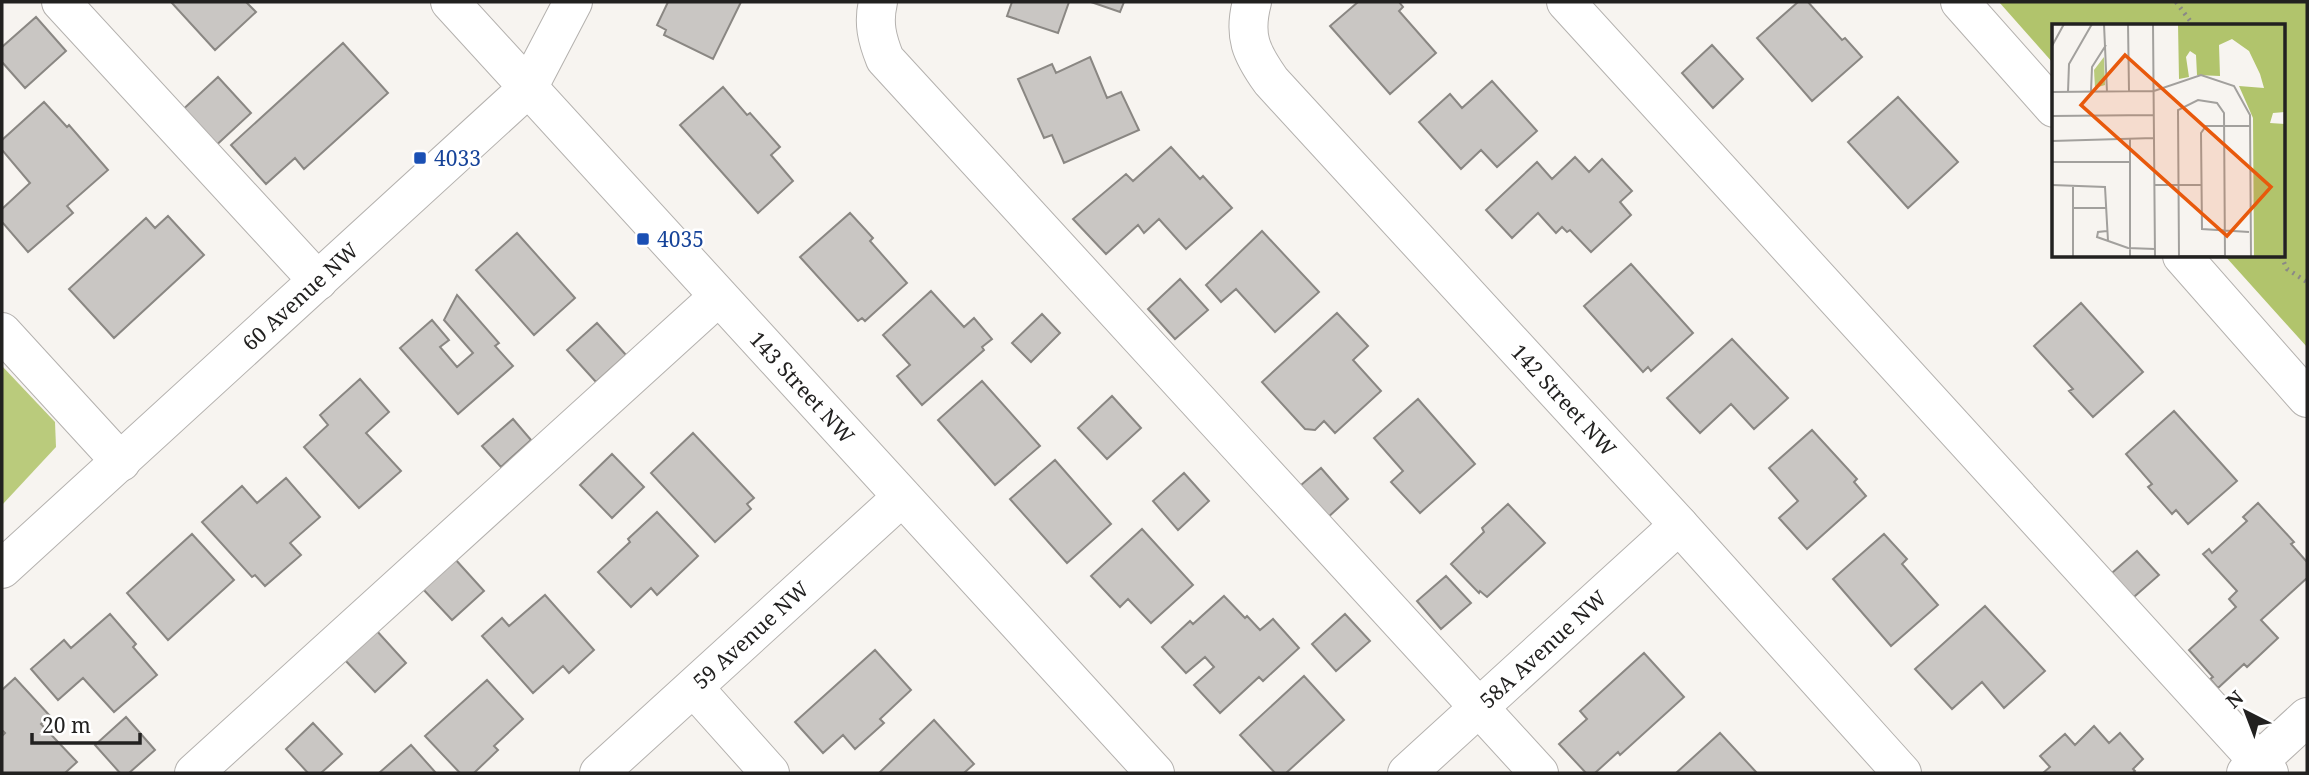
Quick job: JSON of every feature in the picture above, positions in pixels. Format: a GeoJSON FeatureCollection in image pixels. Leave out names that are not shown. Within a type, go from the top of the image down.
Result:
{"type":"FeatureCollection","features":[{"type":"Feature","properties":{"kind":"street"},"geometry":{"type":"LineString","coordinates":[[61,2],[318,281]]}},
{"type":"Feature","properties":{"kind":"street","name":"143 Street NW"},"geometry":{"type":"LineString","coordinates":[[450,2],[1155,773]]}},
{"type":"Feature","properties":{"kind":"street","name":"60 Avenue NW"},"geometry":{"type":"LineString","coordinates":[[2,569],[528,88],[573,2]]}},
{"type":"Feature","properties":{"kind":"street"},"geometry":{"type":"LineString","coordinates":[[878,2],[875,24],[878,42],[886,59],[1539,773]]}},
{"type":"Feature","properties":{"kind":"street"},"geometry":{"type":"LineString","coordinates":[[1566,2],[2258,770],[2307,717]]}},
{"type":"Feature","properties":{"kind":"street"},"geometry":{"type":"LineString","coordinates":[[1960,2],[2052,107]]}},
{"type":"Feature","properties":{"kind":"street","name":"142 Street NW"},"geometry":{"type":"LineString","coordinates":[[1251,9],[1247,34],[1252,51],[1271,81],[1679,525],[1902,773]]}},
{"type":"Feature","properties":{"kind":"street"},"geometry":{"type":"LineString","coordinates":[[2183,257],[2307,398]]}},
{"type":"Feature","properties":{"kind":"street"},"geometry":{"type":"LineString","coordinates":[[194,773],[718,297]]}},
{"type":"Feature","properties":{"kind":"street"},"geometry":{"type":"LineString","coordinates":[[2,332],[121,462]]}},
{"type":"Feature","properties":{"kind":"street","name":"59 Avenue NW"},"geometry":{"type":"LineString","coordinates":[[599,773],[902,497]]}},
{"type":"Feature","properties":{"kind":"street","name":"58A Avenue NW"},"geometry":{"type":"LineString","coordinates":[[1407,773],[1679,525]]}},
{"type":"Feature","properties":{"kind":"street"},"geometry":{"type":"LineString","coordinates":[[694,688],[770,773]]}},
{"type":"Feature","properties":{"kind":"path"},"geometry":{"type":"LineString","coordinates":[[2176,2],[2192,24]]}},
{"type":"Feature","properties":{"kind":"path"},"geometry":{"type":"LineString","coordinates":[[2281,257],[2287,269],[2307,282]]}},
{"type":"Feature","properties":{"kind":"green space"},"geometry":{"type":"Polygon","coordinates":[[[1999,2],[2307,2],[2307,347],[2226,257],[2284,257],[2284,24],[2052,24],[2052,62],[1999,2]]]}},
{"type":"Feature","properties":{"kind":"green space"},"geometry":{"type":"Polygon","coordinates":[[[2,366],[55,422],[56,447],[2,505],[2,366]]]}},
{"type":"Feature","properties":{"kind":"building"},"geometry":{"type":"Polygon","coordinates":[[[171,2],[246,2],[256,12],[215,50],[171,2]]]}},
{"type":"Feature","properties":{"kind":"building"},"geometry":{"type":"Polygon","coordinates":[[[668,2],[741,2],[713,59],[664,35],[666,30],[657,25],[668,2]]]}},
{"type":"Feature","properties":{"kind":"building"},"geometry":{"type":"Polygon","coordinates":[[[1012,2],[1069,2],[1058,33],[1007,16],[1012,2]]]}},
{"type":"Feature","properties":{"kind":"building"},"geometry":{"type":"Polygon","coordinates":[[[1091,2],[1124,2],[1120,12],[1091,2]]]}},
{"type":"Feature","properties":{"kind":"building"},"geometry":{"type":"Polygon","coordinates":[[[1358,2],[1399,2],[1403,7],[1399,11],[1436,53],[1390,94],[1330,26],[1358,2]]]}},
{"type":"Feature","properties":{"kind":"building"},"geometry":{"type":"Polygon","coordinates":[[[1798,2],[1808,2],[1842,40],[1845,38],[1862,57],[1812,101],[1757,38],[1798,2]]]}},
{"type":"Feature","properties":{"kind":"building"},"geometry":{"type":"Polygon","coordinates":[[[36,17],[66,51],[25,88],[2,62],[2,47],[36,17]]]}},
{"type":"Feature","properties":{"kind":"building"},"geometry":{"type":"Polygon","coordinates":[[[343,43],[388,93],[304,169],[295,158],[266,184],[231,145],[343,43]]]}},
{"type":"Feature","properties":{"kind":"building"},"geometry":{"type":"Polygon","coordinates":[[[1712,45],[1743,79],[1713,108],[1682,73],[1712,45]]]}},
{"type":"Feature","properties":{"kind":"building"},"geometry":{"type":"Polygon","coordinates":[[[1090,57],[1107,98],[1121,92],[1139,130],[1064,163],[1052,135],[1044,138],[1018,79],[1052,64],[1056,73],[1090,57]]]}},
{"type":"Feature","properties":{"kind":"building"},"geometry":{"type":"Polygon","coordinates":[[[218,77],[251,113],[211,150],[178,114],[218,77]]]}},
{"type":"Feature","properties":{"kind":"building"},"geometry":{"type":"Polygon","coordinates":[[[1492,81],[1537,131],[1497,167],[1481,150],[1461,169],[1419,122],[1450,94],[1462,108],[1492,81]]]}},
{"type":"Feature","properties":{"kind":"building"},"geometry":{"type":"Polygon","coordinates":[[[723,87],[780,147],[771,155],[793,181],[758,213],[680,125],[723,87]]]}},
{"type":"Feature","properties":{"kind":"building"},"geometry":{"type":"Polygon","coordinates":[[[1898,97],[1958,162],[1908,208],[1848,142],[1898,97]]]}},
{"type":"Feature","properties":{"kind":"building"},"geometry":{"type":"Polygon","coordinates":[[[44,102],[67,127],[69,125],[108,170],[67,206],[73,213],[28,252],[2,222],[2,209],[30,183],[2,150],[2,140],[44,102]]]}},
{"type":"Feature","properties":{"kind":"building"},"geometry":{"type":"Polygon","coordinates":[[[1171,147],[1200,179],[1203,176],[1232,208],[1186,249],[1159,219],[1144,233],[1138,225],[1106,254],[1073,219],[1126,174],[1133,181],[1171,147]]]}},
{"type":"Feature","properties":{"kind":"building"},"geometry":{"type":"Polygon","coordinates":[[[1575,157],[1589,172],[1602,159],[1632,191],[1620,202],[1631,215],[1591,252],[1570,230],[1567,232],[1562,227],[1556,233],[1538,213],[1512,238],[1486,210],[1537,162],[1552,179],[1575,157]]]}},
{"type":"Feature","properties":{"kind":"building"},"geometry":{"type":"Polygon","coordinates":[[[850,213],[873,238],[870,241],[907,283],[865,321],[862,318],[858,321],[800,257],[850,213]]]}},
{"type":"Feature","properties":{"kind":"building"},"geometry":{"type":"Polygon","coordinates":[[[168,216],[204,255],[114,338],[69,289],[146,218],[155,228],[168,216]]]}},
{"type":"Feature","properties":{"kind":"building"},"geometry":{"type":"Polygon","coordinates":[[[1262,231],[1319,292],[1275,332],[1236,289],[1221,302],[1206,285],[1262,231]]]}},
{"type":"Feature","properties":{"kind":"building"},"geometry":{"type":"Polygon","coordinates":[[[517,233],[575,298],[534,335],[476,270],[517,233]]]}},
{"type":"Feature","properties":{"kind":"building"},"geometry":{"type":"Polygon","coordinates":[[[1631,264],[1693,333],[1651,371],[1648,367],[1643,372],[1584,306],[1631,264]]]}},
{"type":"Feature","properties":{"kind":"building"},"geometry":{"type":"Polygon","coordinates":[[[1180,279],[1208,310],[1175,339],[1148,309],[1180,279]]]}},
{"type":"Feature","properties":{"kind":"building"},"geometry":{"type":"Polygon","coordinates":[[[931,291],[964,327],[974,318],[992,339],[982,347],[984,350],[922,405],[897,376],[910,365],[883,335],[931,291]]]}},
{"type":"Feature","properties":{"kind":"building"},"geometry":{"type":"Polygon","coordinates":[[[457,295],[499,343],[495,346],[513,366],[458,414],[400,348],[432,320],[449,340],[440,347],[457,367],[473,353],[444,320],[457,295]]]}},
{"type":"Feature","properties":{"kind":"building"},"geometry":{"type":"Polygon","coordinates":[[[2081,303],[2143,372],[2093,417],[2069,391],[2073,389],[2034,346],[2081,303]]]}},
{"type":"Feature","properties":{"kind":"building"},"geometry":{"type":"Polygon","coordinates":[[[1337,313],[1368,346],[1353,360],[1381,391],[1335,433],[1324,421],[1315,430],[1305,429],[1262,382],[1337,313]]]}},
{"type":"Feature","properties":{"kind":"building"},"geometry":{"type":"Polygon","coordinates":[[[1042,314],[1060,333],[1031,362],[1012,343],[1042,314]]]}},
{"type":"Feature","properties":{"kind":"building"},"geometry":{"type":"Polygon","coordinates":[[[597,323],[626,355],[596,382],[567,350],[597,323]]]}},
{"type":"Feature","properties":{"kind":"building"},"geometry":{"type":"Polygon","coordinates":[[[1732,339],[1788,398],[1754,429],[1731,404],[1700,433],[1667,398],[1732,339]]]}},
{"type":"Feature","properties":{"kind":"building"},"geometry":{"type":"Polygon","coordinates":[[[360,379],[389,412],[366,433],[401,471],[359,508],[304,447],[328,425],[320,415],[360,379]]]}},
{"type":"Feature","properties":{"kind":"building"},"geometry":{"type":"Polygon","coordinates":[[[982,381],[1040,446],[995,485],[938,420],[982,381]]]}},
{"type":"Feature","properties":{"kind":"building"},"geometry":{"type":"Polygon","coordinates":[[[1112,396],[1141,428],[1107,459],[1078,428],[1112,396]]]}},
{"type":"Feature","properties":{"kind":"building"},"geometry":{"type":"Polygon","coordinates":[[[1418,399],[1475,464],[1420,513],[1391,482],[1403,471],[1374,438],[1418,399]]]}},
{"type":"Feature","properties":{"kind":"building"},"geometry":{"type":"Polygon","coordinates":[[[2174,411],[2237,481],[2188,524],[2176,510],[2172,514],[2148,487],[2152,484],[2126,454],[2174,411]]]}},
{"type":"Feature","properties":{"kind":"building"},"geometry":{"type":"Polygon","coordinates":[[[513,419],[531,440],[501,467],[482,446],[513,419]]]}},
{"type":"Feature","properties":{"kind":"building"},"geometry":{"type":"Polygon","coordinates":[[[1812,430],[1857,479],[1854,482],[1866,496],[1807,549],[1779,518],[1798,501],[1769,468],[1812,430]]]}},
{"type":"Feature","properties":{"kind":"building"},"geometry":{"type":"Polygon","coordinates":[[[693,433],[754,498],[747,504],[751,509],[715,542],[651,473],[693,433]]]}},
{"type":"Feature","properties":{"kind":"building"},"geometry":{"type":"Polygon","coordinates":[[[612,454],[644,487],[612,518],[580,485],[612,454]]]}},
{"type":"Feature","properties":{"kind":"building"},"geometry":{"type":"Polygon","coordinates":[[[1055,460],[1111,524],[1067,563],[1010,499],[1055,460]]]}},
{"type":"Feature","properties":{"kind":"building"},"geometry":{"type":"Polygon","coordinates":[[[1321,468],[1348,499],[1315,529],[1287,497],[1321,468]]]}},
{"type":"Feature","properties":{"kind":"building"},"geometry":{"type":"Polygon","coordinates":[[[1184,473],[1209,501],[1178,530],[1153,501],[1184,473]]]}},
{"type":"Feature","properties":{"kind":"building"},"geometry":{"type":"Polygon","coordinates":[[[286,478],[320,517],[290,543],[301,555],[265,586],[255,575],[252,577],[202,522],[242,486],[257,503],[286,478]]]}},
{"type":"Feature","properties":{"kind":"building"},"geometry":{"type":"Polygon","coordinates":[[[2258,503],[2294,542],[2291,544],[2307,562],[2307,578],[2261,620],[2278,638],[2247,667],[2244,664],[2218,688],[2210,679],[2213,677],[2189,650],[2236,607],[2229,599],[2237,591],[2203,554],[2209,549],[2212,553],[2247,521],[2243,517],[2258,503]]]}},
{"type":"Feature","properties":{"kind":"building"},"geometry":{"type":"Polygon","coordinates":[[[1508,504],[1545,543],[1487,597],[1480,591],[1479,593],[1451,564],[1484,532],[1482,528],[1508,504]]]}},
{"type":"Feature","properties":{"kind":"building"},"geometry":{"type":"Polygon","coordinates":[[[657,512],[698,556],[657,595],[651,588],[631,607],[598,572],[657,512]]]}},
{"type":"Feature","properties":{"kind":"building"},"geometry":{"type":"Polygon","coordinates":[[[1142,529],[1193,585],[1151,623],[1128,599],[1120,607],[1091,576],[1142,529]]]}},
{"type":"Feature","properties":{"kind":"building"},"geometry":{"type":"Polygon","coordinates":[[[192,534],[234,580],[168,640],[127,593],[192,534]]]}},
{"type":"Feature","properties":{"kind":"building"},"geometry":{"type":"Polygon","coordinates":[[[1884,534],[1907,559],[1902,564],[1938,605],[1891,646],[1833,579],[1884,534]]]}},
{"type":"Feature","properties":{"kind":"building"},"geometry":{"type":"Polygon","coordinates":[[[2137,551],[2159,575],[2127,603],[2105,579],[2137,551]]]}},
{"type":"Feature","properties":{"kind":"building"},"geometry":{"type":"Polygon","coordinates":[[[455,559],[484,591],[452,620],[422,588],[455,559]]]}},
{"type":"Feature","properties":{"kind":"building"},"geometry":{"type":"Polygon","coordinates":[[[1446,576],[1471,603],[1441,629],[1417,601],[1446,576]]]}},
{"type":"Feature","properties":{"kind":"building"},"geometry":{"type":"Polygon","coordinates":[[[545,595],[594,650],[569,673],[563,666],[533,693],[482,636],[502,618],[509,626],[545,595]]]}},
{"type":"Feature","properties":{"kind":"building"},"geometry":{"type":"Polygon","coordinates":[[[1224,596],[1260,630],[1273,619],[1299,648],[1263,681],[1259,677],[1220,713],[1194,685],[1214,667],[1205,657],[1186,673],[1162,647],[1190,621],[1193,624],[1224,596]]]}},
{"type":"Feature","properties":{"kind":"building"},"geometry":{"type":"Polygon","coordinates":[[[1985,606],[2045,671],[2004,708],[1982,682],[1952,709],[1915,669],[1985,606]]]}},
{"type":"Feature","properties":{"kind":"building"},"geometry":{"type":"Polygon","coordinates":[[[110,614],[136,644],[133,647],[157,675],[114,712],[83,678],[58,700],[31,669],[64,640],[71,648],[110,614]]]}},
{"type":"Feature","properties":{"kind":"building"},"geometry":{"type":"Polygon","coordinates":[[[1345,614],[1370,641],[1336,671],[1312,644],[1345,614]]]}},
{"type":"Feature","properties":{"kind":"building"},"geometry":{"type":"Polygon","coordinates":[[[376,630],[406,663],[375,692],[344,659],[376,630]]]}},
{"type":"Feature","properties":{"kind":"building"},"geometry":{"type":"Polygon","coordinates":[[[875,650],[911,690],[880,719],[884,723],[855,749],[843,735],[823,753],[795,722],[875,650]]]}},
{"type":"Feature","properties":{"kind":"building"},"geometry":{"type":"Polygon","coordinates":[[[1644,653],[1684,697],[1620,755],[1618,752],[1595,773],[1586,773],[1559,744],[1587,719],[1580,711],[1644,653]]]}},
{"type":"Feature","properties":{"kind":"building"},"geometry":{"type":"Polygon","coordinates":[[[1304,676],[1344,720],[1286,773],[1275,773],[1240,735],[1304,676]]]}},
{"type":"Feature","properties":{"kind":"building"},"geometry":{"type":"Polygon","coordinates":[[[15,678],[50,716],[41,724],[77,762],[65,773],[2,773],[2,736],[5,733],[2,730],[2,690],[15,678]]]}},
{"type":"Feature","properties":{"kind":"building"},"geometry":{"type":"Polygon","coordinates":[[[487,680],[523,719],[494,746],[498,750],[474,773],[460,773],[425,736],[487,680]]]}},
{"type":"Feature","properties":{"kind":"building"},"geometry":{"type":"Polygon","coordinates":[[[126,717],[155,750],[129,773],[120,773],[95,745],[126,717]]]}},
{"type":"Feature","properties":{"kind":"building"},"geometry":{"type":"Polygon","coordinates":[[[934,720],[974,764],[964,773],[879,773],[934,720]]]}},
{"type":"Feature","properties":{"kind":"building"},"geometry":{"type":"Polygon","coordinates":[[[313,723],[342,754],[321,773],[308,773],[286,749],[313,723]]]}},
{"type":"Feature","properties":{"kind":"building"},"geometry":{"type":"Polygon","coordinates":[[[2094,726],[2109,743],[2120,733],[2143,759],[2133,769],[2133,773],[2043,773],[2050,767],[2040,756],[2065,734],[2075,745],[2094,726]]]}},
{"type":"Feature","properties":{"kind":"building"},"geometry":{"type":"Polygon","coordinates":[[[1720,733],[1757,773],[1676,773],[1720,733]]]}},
{"type":"Feature","properties":{"kind":"building"},"geometry":{"type":"Polygon","coordinates":[[[411,745],[436,773],[379,773],[411,745]]]}},
{"type":"Feature","properties":{"kind":"place","name":"4033"},"geometry":{"type":"Point","coordinates":[420,158]}},
{"type":"Feature","properties":{"kind":"place","name":"4035"},"geometry":{"type":"Point","coordinates":[643,239]}}]}
